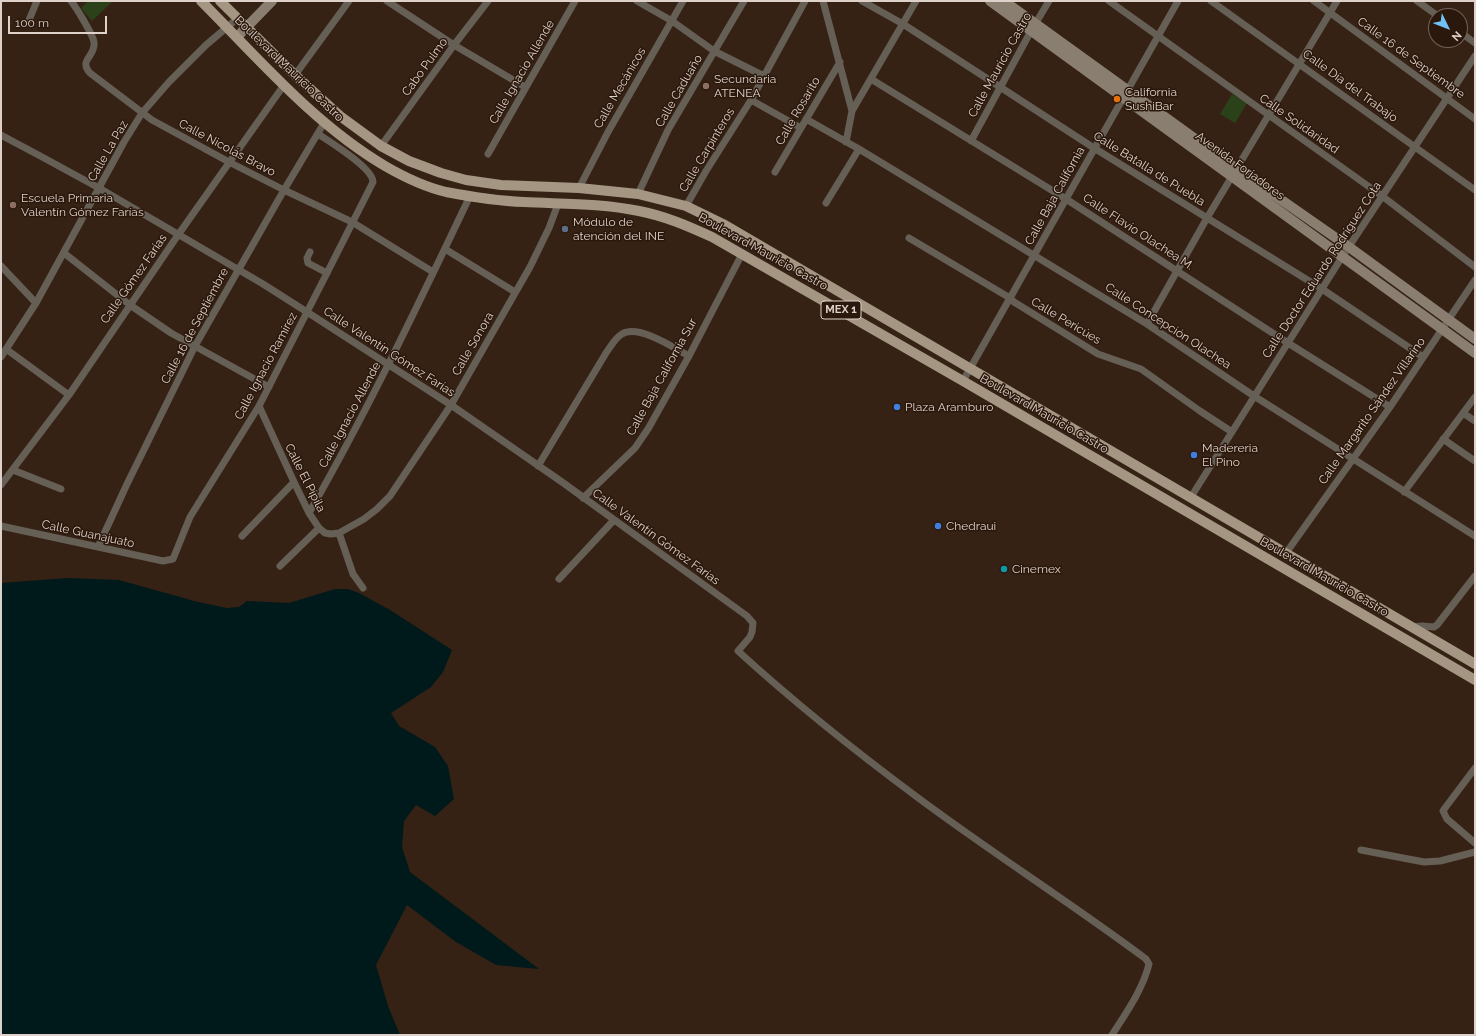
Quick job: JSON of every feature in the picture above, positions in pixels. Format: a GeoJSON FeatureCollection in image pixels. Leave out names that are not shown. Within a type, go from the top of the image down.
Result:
{"type":"FeatureCollection","features":[{"type":"Feature","properties":{"kind":"main road","name":"Boulevard Mauricio Castro"},"geometry":{"type":"LineString","coordinates":[[202,1],[284,85],[324,123],[353,145],[398,173],[420,183],[445,191],[470,196],[523,202],[600,205],[638,210],[684,224],[712,237],[963,381],[1475,680]]}},
{"type":"Feature","properties":{"kind":"main road","name":"Boulevard Mauricio Castro"},"geometry":{"type":"LineString","coordinates":[[220,1],[295,75],[340,116],[381,146],[409,161],[440,173],[466,180],[502,185],[579,188],[638,194],[686,206],[725,225],[1475,664]]}},
{"type":"Feature","properties":{"kind":"main road"},"geometry":{"type":"LineString","coordinates":[[237,37],[272,1]]}},
{"type":"Feature","properties":{"kind":"main road","name":"Avenida Forjadores"},"geometry":{"type":"LineString","coordinates":[[990,1],[1033,27],[1235,173],[1342,257],[1475,353]]}},
{"type":"Feature","properties":{"kind":"main road","name":"Avenida Forjadores"},"geometry":{"type":"LineString","coordinates":[[1004,1],[1033,27]]}},
{"type":"Feature","properties":{"kind":"main road","name":"Avenida Forjadores"},"geometry":{"type":"LineString","coordinates":[[1235,173],[1349,247],[1475,339]]}},
{"type":"Feature","properties":{"kind":"main road"},"geometry":{"type":"LineString","coordinates":[[766,268],[782,265],[798,268]]}},
{"type":"Feature","properties":{"kind":"street"},"geometry":{"type":"LineString","coordinates":[[29,20],[37,1]]}},
{"type":"Feature","properties":{"kind":"street","name":"Calle Nicolás Bravo"},"geometry":{"type":"LineString","coordinates":[[71,1],[76,6],[94,42],[93,50],[85,63],[85,67],[90,73],[142,113],[229,162],[352,222],[433,272]]}},
{"type":"Feature","properties":{"kind":"street"},"geometry":{"type":"LineString","coordinates":[[295,75],[349,1]]}},
{"type":"Feature","properties":{"kind":"street"},"geometry":{"type":"LineString","coordinates":[[387,1],[454,45],[525,87]]}},
{"type":"Feature","properties":{"kind":"street","name":"Cabo Pulmo"},"geometry":{"type":"LineString","coordinates":[[381,146],[454,45],[488,1]]}},
{"type":"Feature","properties":{"kind":"street","name":"Calle Ignacio Allende"},"geometry":{"type":"LineString","coordinates":[[488,154],[575,1]]}},
{"type":"Feature","properties":{"kind":"street"},"geometry":{"type":"LineString","coordinates":[[637,1],[672,21],[714,50],[764,76]]}},
{"type":"Feature","properties":{"kind":"street","name":"Calle Mecánicos"},"geometry":{"type":"LineString","coordinates":[[579,188],[608,132],[683,1]]}},
{"type":"Feature","properties":{"kind":"street","name":"Calle Caduaño"},"geometry":{"type":"LineString","coordinates":[[638,194],[668,130],[744,1]]}},
{"type":"Feature","properties":{"kind":"street","name":"Calle Carpinteros"},"geometry":{"type":"LineString","coordinates":[[686,206],[750,100],[806,1]]}},
{"type":"Feature","properties":{"kind":"street"},"geometry":{"type":"LineString","coordinates":[[823,1],[852,111]]}},
{"type":"Feature","properties":{"kind":"street","name":"Calle Batalla de Puebla"},"geometry":{"type":"LineString","coordinates":[[862,1],[903,24],[1094,148],[1322,289],[1423,357]]}},
{"type":"Feature","properties":{"kind":"street"},"geometry":{"type":"LineString","coordinates":[[846,142],[852,111],[916,1]]}},
{"type":"Feature","properties":{"kind":"street","name":"Calle Mauricio Castro"},"geometry":{"type":"LineString","coordinates":[[971,140],[1033,27],[1049,1]]}},
{"type":"Feature","properties":{"kind":"street","name":"Calle Solidaridad"},"geometry":{"type":"LineString","coordinates":[[1109,1],[1382,196],[1475,267]]}},
{"type":"Feature","properties":{"kind":"street","name":"Calle Baja California"},"geometry":{"type":"LineString","coordinates":[[963,381],[1178,1]]}},
{"type":"Feature","properties":{"kind":"street","name":"Calle Día del Trabajo"},"geometry":{"type":"LineString","coordinates":[[1211,1],[1475,190]]}},
{"type":"Feature","properties":{"kind":"street","name":"Calle 16 de Septiembre"},"geometry":{"type":"LineString","coordinates":[[1314,1],[1475,119]]}},
{"type":"Feature","properties":{"kind":"street"},"geometry":{"type":"LineString","coordinates":[[1147,324],[1206,218],[1235,173],[1337,1]]}},
{"type":"Feature","properties":{"kind":"street"},"geometry":{"type":"LineString","coordinates":[[1417,1],[1428,9]]}},
{"type":"Feature","properties":{"kind":"street","name":"Calle La Paz"},"geometry":{"type":"LineString","coordinates":[[1,357],[36,303],[124,142],[142,113],[179,71],[206,45],[238,18]]}},
{"type":"Feature","properties":{"kind":"street","name":"Calle Doctor Eduardo Rodríguez Cota"},"geometry":{"type":"LineString","coordinates":[[1191,497],[1342,257],[1475,56]]}},
{"type":"Feature","properties":{"kind":"street","name":"Calle Rosarito"},"geometry":{"type":"LineString","coordinates":[[775,172],[840,62]]}},
{"type":"Feature","properties":{"kind":"street","name":"Calle Flavio Olachea M."},"geometry":{"type":"LineString","coordinates":[[871,79],[1066,199],[1390,407]]}},
{"type":"Feature","properties":{"kind":"street","name":"Calle Gómez Farias"},"geometry":{"type":"LineString","coordinates":[[1,485],[69,395],[178,235],[284,85]]}},
{"type":"Feature","properties":{"kind":"street"},"geometry":{"type":"LineString","coordinates":[[750,100],[801,128]]}},
{"type":"Feature","properties":{"kind":"street","name":"Calle Concepción Olachea"},"geometry":{"type":"LineString","coordinates":[[806,119],[859,149],[1147,324],[1254,396],[1475,536]]}},
{"type":"Feature","properties":{"kind":"street","name":"Calle 16 de Septiembre"},"geometry":{"type":"LineString","coordinates":[[98,547],[127,484],[195,346],[237,269],[324,123]]}},
{"type":"Feature","properties":{"kind":"street","name":"Calle Ignacio Ramírez"},"geometry":{"type":"LineString","coordinates":[[171,560],[175,556],[196,505],[259,406],[373,182],[373,178],[365,168],[318,134]]}},
{"type":"Feature","properties":{"kind":"street","name":"Calle Valentín Gómez Farías"},"geometry":{"type":"LineString","coordinates":[[1,135],[99,188],[307,312],[388,366],[451,405],[748,616],[753,623],[752,632],[738,652],[762,674],[917,797],[1094,921],[1150,964],[1147,974],[1128,1010],[1112,1035]]}},
{"type":"Feature","properties":{"kind":"street"},"geometry":{"type":"LineString","coordinates":[[826,203],[859,149]]}},
{"type":"Feature","properties":{"kind":"street","name":"Calle Ignacio Allende"},"geometry":{"type":"LineString","coordinates":[[309,513],[338,462],[388,366],[470,196]]}},
{"type":"Feature","properties":{"kind":"street","name":"Calle Sonora"},"geometry":{"type":"LineString","coordinates":[[339,533],[364,519],[386,502],[451,405],[515,292],[549,228],[558,204]]}},
{"type":"Feature","properties":{"kind":"street","name":"Calle Pericúes"},"geometry":{"type":"LineString","coordinates":[[909,238],[1010,298],[1014,302],[1095,352],[1141,369],[1232,432]]}},
{"type":"Feature","properties":{"kind":"street"},"geometry":{"type":"LineString","coordinates":[[445,249],[515,292]]}},
{"type":"Feature","properties":{"kind":"street"},"geometry":{"type":"LineString","coordinates":[[64,252],[130,305],[171,333],[269,387]]}},
{"type":"Feature","properties":{"kind":"street"},"geometry":{"type":"LineString","coordinates":[[310,252],[307,258],[308,263],[327,273]]}},
{"type":"Feature","properties":{"kind":"street","name":"Calle Baja California Sur"},"geometry":{"type":"LineString","coordinates":[[583,498],[628,456],[641,440],[690,356],[742,254]]}},
{"type":"Feature","properties":{"kind":"street"},"geometry":{"type":"LineString","coordinates":[[1,266],[36,303]]}},
{"type":"Feature","properties":{"kind":"street","name":"Calle Margarito Sández Villarino"},"geometry":{"type":"LineString","coordinates":[[1286,553],[1390,407],[1475,280]]}},
{"type":"Feature","properties":{"kind":"street"},"geometry":{"type":"LineString","coordinates":[[538,466],[616,339],[626,332],[637,332],[653,337],[690,356]]}},
{"type":"Feature","properties":{"kind":"street"},"geometry":{"type":"LineString","coordinates":[[6,349],[69,395]]}},
{"type":"Feature","properties":{"kind":"street"},"geometry":{"type":"LineString","coordinates":[[1404,492],[1475,397]]}},
{"type":"Feature","properties":{"kind":"street","name":"Calle El Pípila"},"geometry":{"type":"LineString","coordinates":[[259,406],[309,513],[319,528],[325,533],[339,533]]}},
{"type":"Feature","properties":{"kind":"street"},"geometry":{"type":"LineString","coordinates":[[1463,413],[1475,421]]}},
{"type":"Feature","properties":{"kind":"street"},"geometry":{"type":"LineString","coordinates":[[1444,439],[1475,460]]}},
{"type":"Feature","properties":{"kind":"street"},"geometry":{"type":"LineString","coordinates":[[13,470],[61,489]]}},
{"type":"Feature","properties":{"kind":"street"},"geometry":{"type":"LineString","coordinates":[[242,536],[294,482]]}},
{"type":"Feature","properties":{"kind":"street"},"geometry":{"type":"LineString","coordinates":[[559,579],[614,520]]}},
{"type":"Feature","properties":{"kind":"street","name":"Calle Guanajuato"},"geometry":{"type":"LineString","coordinates":[[1,526],[163,561],[171,560]]}},
{"type":"Feature","properties":{"kind":"street"},"geometry":{"type":"LineString","coordinates":[[280,566],[319,528]]}},
{"type":"Feature","properties":{"kind":"street"},"geometry":{"type":"LineString","coordinates":[[339,533],[353,574],[363,588]]}},
{"type":"Feature","properties":{"kind":"street"},"geometry":{"type":"LineString","coordinates":[[1412,627],[1434,627],[1437,625],[1475,576]]}},
{"type":"Feature","properties":{"kind":"street"},"geometry":{"type":"LineString","coordinates":[[1475,768],[1444,808],[1443,812],[1447,819],[1475,843]]}},
{"type":"Feature","properties":{"kind":"street"},"geometry":{"type":"LineString","coordinates":[[1362,850],[1424,862],[1440,861],[1475,852]]}},
{"type":"Feature","properties":{"kind":"green space"},"geometry":{"type":"Polygon","coordinates":[[[88,1],[113,1],[92,21],[81,8],[88,1]]]}},
{"type":"Feature","properties":{"kind":"green space"},"geometry":{"type":"Polygon","coordinates":[[[1232,94],[1247,103],[1235,123],[1220,114],[1232,94]]]}},
{"type":"Feature","properties":{"kind":"water"},"geometry":{"type":"Polygon","coordinates":[[[68,578],[119,580],[198,602],[227,608],[239,607],[247,601],[289,603],[335,589],[348,589],[359,593],[390,610],[452,650],[443,672],[431,687],[391,713],[399,726],[435,747],[448,766],[454,799],[435,816],[416,805],[404,821],[402,847],[410,872],[539,969],[496,965],[456,942],[407,905],[376,965],[388,1006],[400,1035],[1,1035],[1,583],[68,578]]]}},
{"type":"Feature","properties":{"kind":"place","name":"Secundaria ATENEA"},"geometry":{"type":"Point","coordinates":[706,86]}},
{"type":"Feature","properties":{"kind":"place","name":"California SushiBar"},"geometry":{"type":"Point","coordinates":[1117,99]}},
{"type":"Feature","properties":{"kind":"place","name":"Escuela Primaria Valentín Gómez Farías"},"geometry":{"type":"Point","coordinates":[13,205]}},
{"type":"Feature","properties":{"kind":"place","name":"Módulo de atención del INE"},"geometry":{"type":"Point","coordinates":[565,229]}},
{"type":"Feature","properties":{"kind":"place","name":"Plaza Aramburo"},"geometry":{"type":"Point","coordinates":[897,407]}},
{"type":"Feature","properties":{"kind":"place","name":"Madereria El Pino"},"geometry":{"type":"Point","coordinates":[1194,455]}},
{"type":"Feature","properties":{"kind":"place","name":"Chedraui"},"geometry":{"type":"Point","coordinates":[938,526]}},
{"type":"Feature","properties":{"kind":"place","name":"Cinemex"},"geometry":{"type":"Point","coordinates":[1004,569]}}]}
